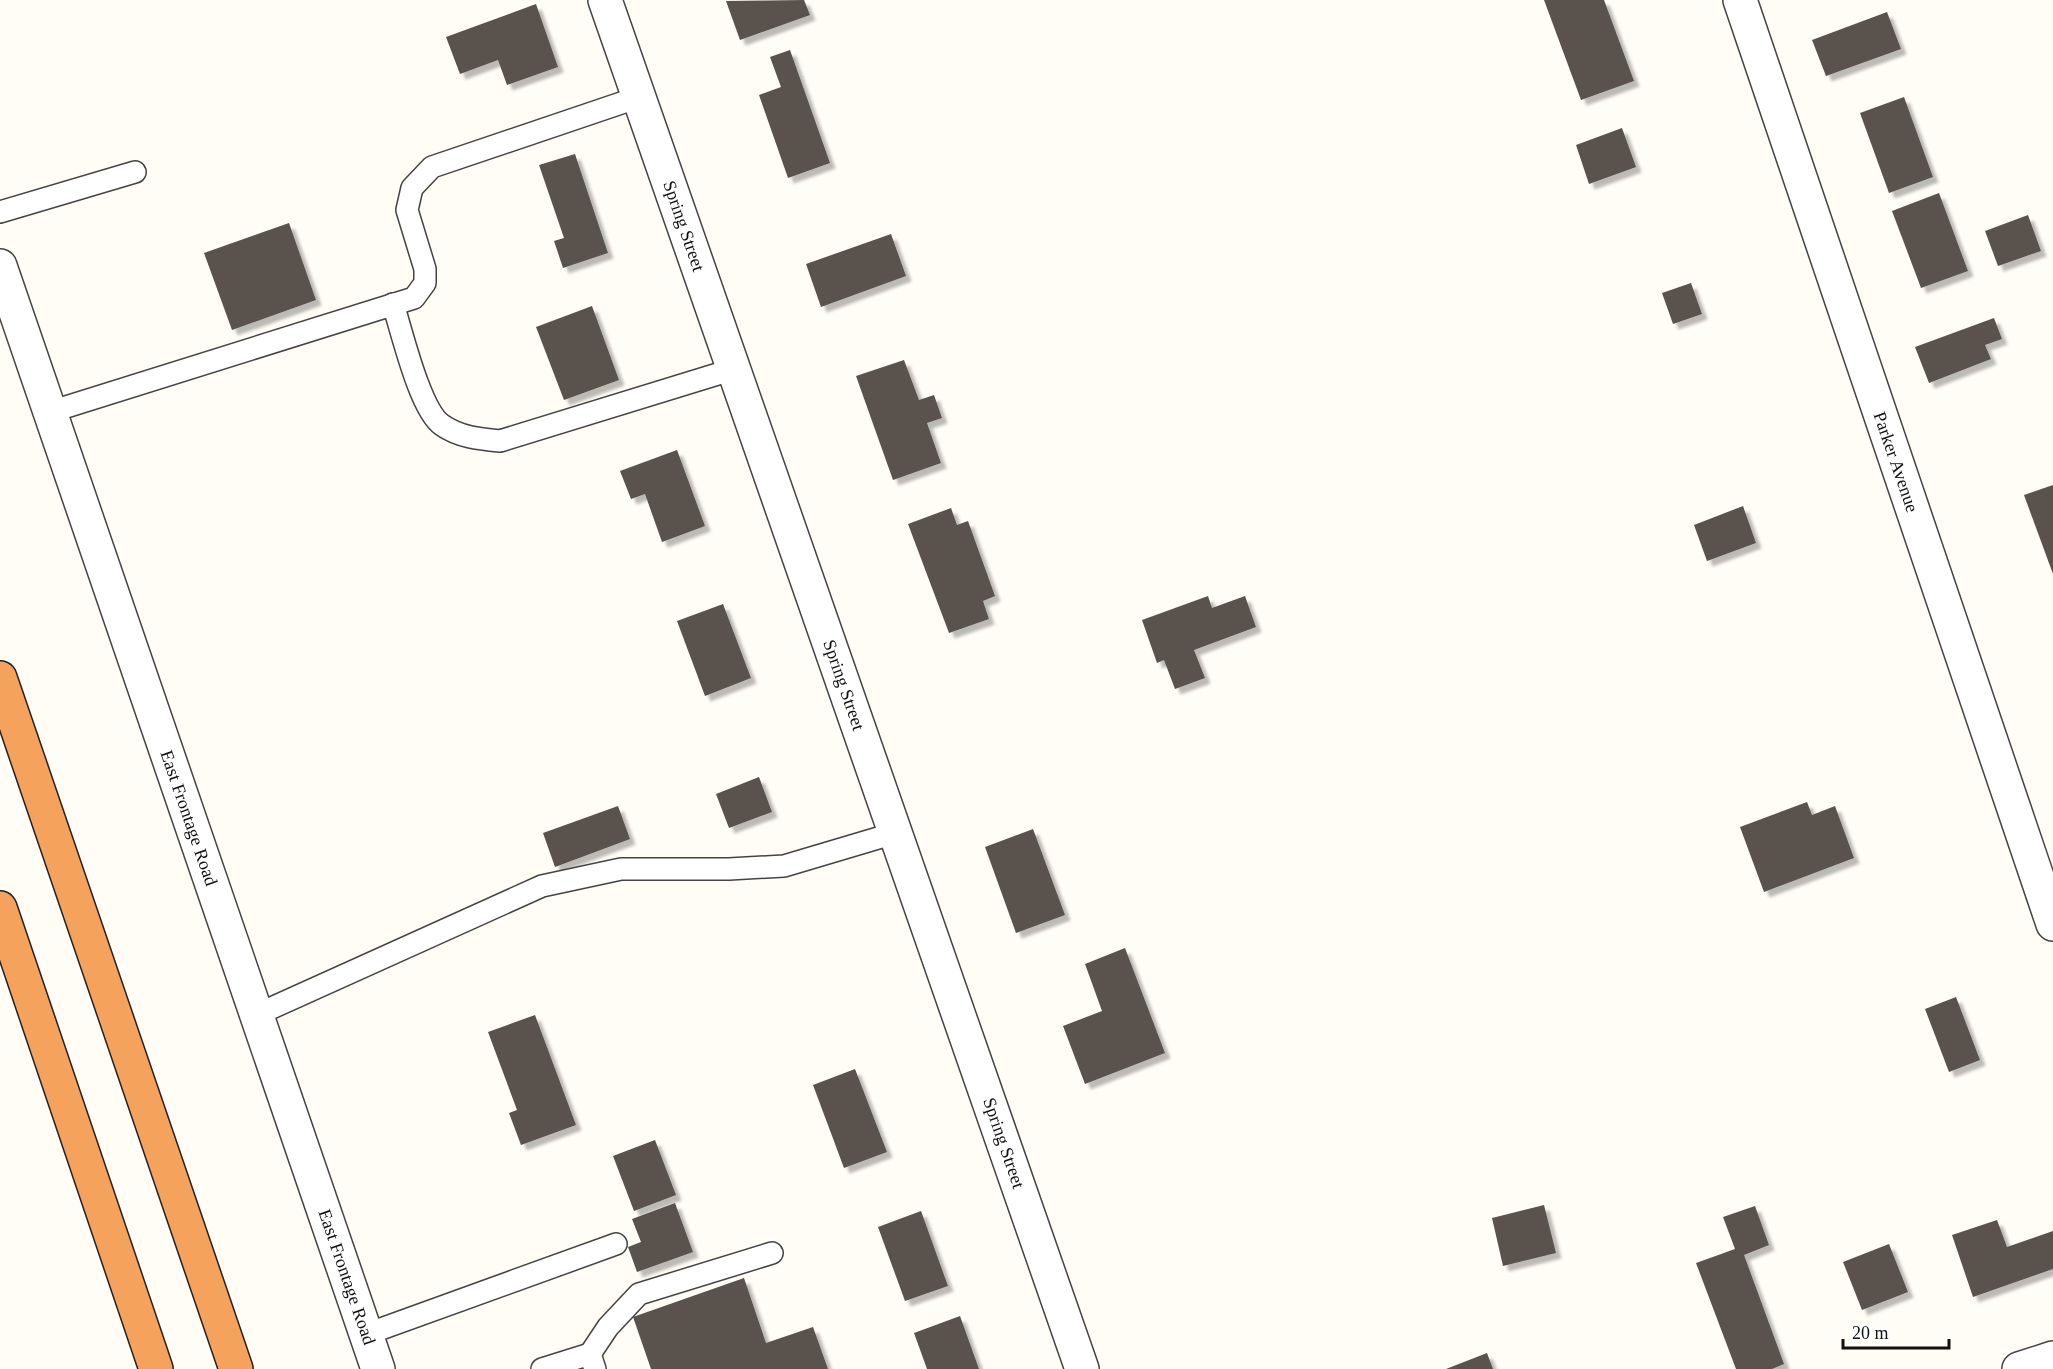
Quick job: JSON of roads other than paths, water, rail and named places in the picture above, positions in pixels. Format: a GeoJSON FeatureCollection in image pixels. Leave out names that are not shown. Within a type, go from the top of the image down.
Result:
{"type":"FeatureCollection","features":[{"type":"Feature","properties":{"kind":"highway"},"geometry":{"type":"LineString","coordinates":[[0,678],[236,1369]]}},
{"type":"Feature","properties":{"kind":"highway"},"geometry":{"type":"LineString","coordinates":[[0,908],[156,1369]]}},
{"type":"Feature","properties":{"kind":"street","name":"Spring Street"},"geometry":{"type":"LineString","coordinates":[[605,0],[1082,1369]]}},
{"type":"Feature","properties":{"kind":"street","name":"Parker Avenue"},"geometry":{"type":"LineString","coordinates":[[1740,0],[2053,924]]}},
{"type":"Feature","properties":{"kind":"street","name":"East Frontage Road"},"geometry":{"type":"LineString","coordinates":[[0,266],[378,1369]]}},
{"type":"Feature","properties":{"kind":"street"},"geometry":{"type":"LineString","coordinates":[[2019,1369],[2053,1358]]}},
{"type":"Feature","properties":{"kind":"lane"},"geometry":{"type":"LineString","coordinates":[[50,412],[414,298],[425,283],[425,268],[408,210],[412,188],[432,167],[639,97]]}},
{"type":"Feature","properties":{"kind":"lane"},"geometry":{"type":"LineString","coordinates":[[0,213],[135,172]]}},
{"type":"Feature","properties":{"kind":"lane"},"geometry":{"type":"LineString","coordinates":[[393,304],[426,407],[441,425],[469,438],[500,441],[734,369]]}},
{"type":"Feature","properties":{"kind":"lane"},"geometry":{"type":"LineString","coordinates":[[256,1015],[542,886],[621,869],[729,869],[784,866],[895,833]]}},
{"type":"Feature","properties":{"kind":"lane"},"geometry":{"type":"LineString","coordinates":[[367,1334],[616,1244]]}},
{"type":"Feature","properties":{"kind":"lane"},"geometry":{"type":"LineString","coordinates":[[542,1369],[593,1362],[608,1327],[639,1294],[772,1253]]}}]}
